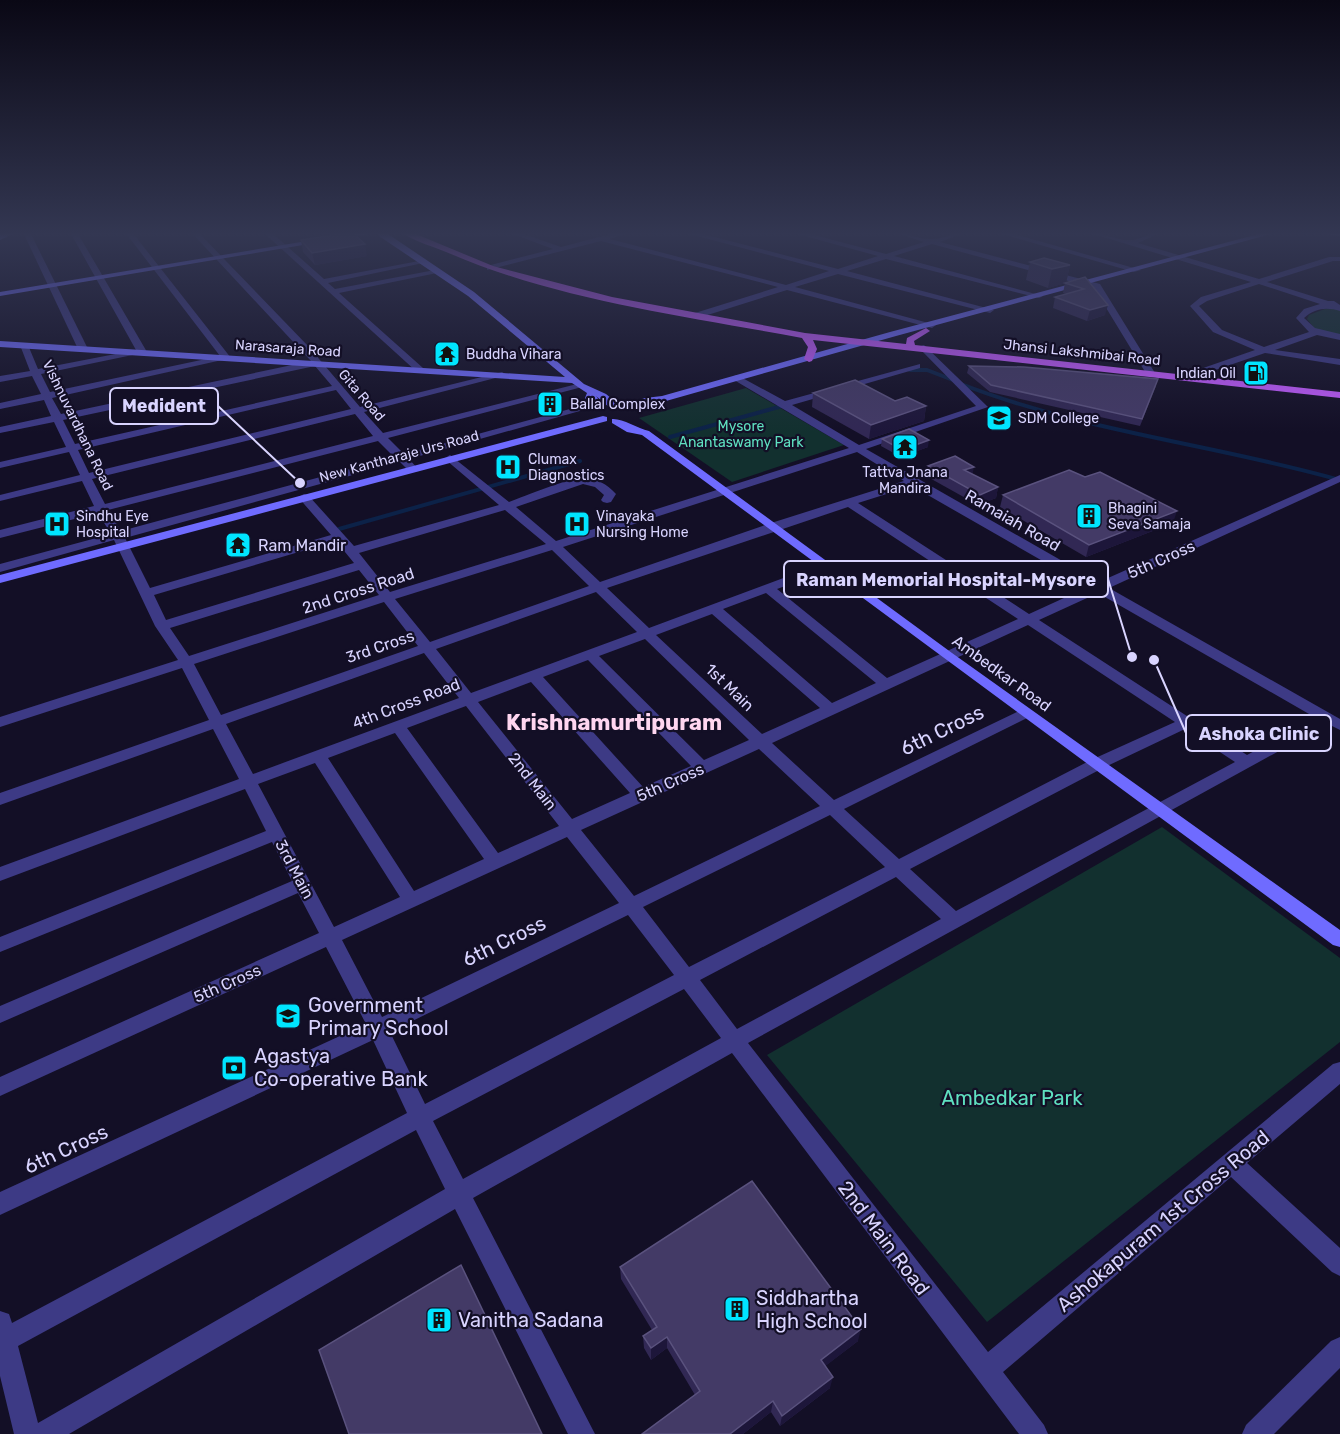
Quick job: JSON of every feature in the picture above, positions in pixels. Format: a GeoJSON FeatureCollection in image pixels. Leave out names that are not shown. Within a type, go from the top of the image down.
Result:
{"type":"FeatureCollection","features":[{"type":"Feature","properties":{"kind":"main road","name":"Jhansi Lakshmibai Road"},"geometry":{"type":"LineString","coordinates":[[612,299],[805,336],[865,344],[924,348],[1340,395]]}},
{"type":"Feature","properties":{"kind":"main road"},"geometry":{"type":"LineString","coordinates":[[910,347],[910,340],[929,328]]}},
{"type":"Feature","properties":{"kind":"main road"},"geometry":{"type":"LineString","coordinates":[[805,336],[812,342],[814,350],[809,359]]}},
{"type":"Feature","properties":{"kind":"street"},"geometry":{"type":"LineString","coordinates":[[59,299],[83,349]]}},
{"type":"Feature","properties":{"kind":"street"},"geometry":{"type":"LineString","coordinates":[[0,379],[142,352],[110,299]]}},
{"type":"Feature","properties":{"kind":"street"},"geometry":{"type":"LineString","coordinates":[[0,406],[226,358],[180,299]]}},
{"type":"Feature","properties":{"kind":"street","name":"Gita Road"},"geometry":{"type":"LineString","coordinates":[[256,299],[412,469]]}},
{"type":"Feature","properties":{"kind":"street"},"geometry":{"type":"LineString","coordinates":[[341,299],[420,370]]}},
{"type":"Feature","properties":{"kind":"street","name":"Ambedkar Road"},"geometry":{"type":"LineString","coordinates":[[477,299],[578,383],[625,410],[643,426],[645,433]]}},
{"type":"Feature","properties":{"kind":"street"},"geometry":{"type":"LineString","coordinates":[[698,315],[750,299]]}},
{"type":"Feature","properties":{"kind":"street"},"geometry":{"type":"LineString","coordinates":[[830,299],[929,328],[1030,299]]}},
{"type":"Feature","properties":{"kind":"street"},"geometry":{"type":"LineString","coordinates":[[946,299],[990,310]]}},
{"type":"Feature","properties":{"kind":"street"},"geometry":{"type":"LineString","coordinates":[[592,393],[590,398],[599,412],[616,421],[625,410],[884,338],[1037,299]]}},
{"type":"Feature","properties":{"kind":"street"},"geometry":{"type":"LineString","coordinates":[[1103,299],[1150,373]]}},
{"type":"Feature","properties":{"kind":"street"},"geometry":{"type":"LineString","coordinates":[[1204,299],[1194,306],[1217,332],[1276,355],[1340,362]]}},
{"type":"Feature","properties":{"kind":"street"},"geometry":{"type":"LineString","coordinates":[[1312,299],[1340,308]]}},
{"type":"Feature","properties":{"kind":"street"},"geometry":{"type":"LineString","coordinates":[[1340,301],[1307,311],[1300,318],[1304,326],[1316,333],[1340,337]]}},
{"type":"Feature","properties":{"kind":"street"},"geometry":{"type":"LineString","coordinates":[[1186,377],[1316,333]]}},
{"type":"Feature","properties":{"kind":"street","name":"Narasaraja Road"},"geometry":{"type":"LineString","coordinates":[[0,342],[502,375],[578,383]]}},
{"type":"Feature","properties":{"kind":"street","name":"Vishnuvardhana Road"},"geometry":{"type":"LineString","coordinates":[[24,345],[46,396],[101,508],[122,542]]}},
{"type":"Feature","properties":{"kind":"street","name":"2nd Cross Road"},"geometry":{"type":"LineString","coordinates":[[0,722],[387,597],[727,492],[982,407],[924,348]]}},
{"type":"Feature","properties":{"kind":"street"},"geometry":{"type":"LineString","coordinates":[[0,430],[317,363]]}},
{"type":"Feature","properties":{"kind":"street"},"geometry":{"type":"LineString","coordinates":[[781,402],[917,366]]}},
{"type":"Feature","properties":{"kind":"street"},"geometry":{"type":"LineString","coordinates":[[0,498],[502,375]]}},
{"type":"Feature","properties":{"kind":"street","name":"Ramaiah Road"},"geometry":{"type":"LineString","coordinates":[[737,378],[796,410],[913,482],[1334,722]]}},
{"type":"Feature","properties":{"kind":"street"},"geometry":{"type":"LineString","coordinates":[[0,534],[578,383]]}},
{"type":"Feature","properties":{"kind":"street"},"geometry":{"type":"LineString","coordinates":[[0,465],[338,387]]}},
{"type":"Feature","properties":{"kind":"street","name":"New Kantharaje Urs Road"},"geometry":{"type":"LineString","coordinates":[[0,579],[122,542],[304,497],[563,428],[599,412],[625,410]]}},
{"type":"Feature","properties":{"kind":"street"},"geometry":{"type":"LineString","coordinates":[[0,568],[122,542],[402,458],[599,412]]}},
{"type":"Feature","properties":{"kind":"street","name":"Ambedkar Road"},"geometry":{"type":"LineString","coordinates":[[616,421],[631,430],[645,433],[947,656],[1340,940]]}},
{"type":"Feature","properties":{"kind":"street","name":"1st Main"},"geometry":{"type":"LineString","coordinates":[[450,458],[554,545],[954,921]]}},
{"type":"Feature","properties":{"kind":"street","name":"5th Cross"},"geometry":{"type":"LineString","coordinates":[[0,1087],[1340,478]]}},
{"type":"Feature","properties":{"kind":"street"},"geometry":{"type":"LineString","coordinates":[[351,551],[507,506],[582,481],[599,484],[610,494],[607,500]]}},
{"type":"Feature","properties":{"kind":"street","name":"3rd Cross"},"geometry":{"type":"LineString","coordinates":[[0,799],[598,587],[772,527],[913,482]]}},
{"type":"Feature","properties":{"kind":"street","name":"2nd Main"},"geometry":{"type":"LineString","coordinates":[[304,497],[339,536],[570,828],[734,1041]]}},
{"type":"Feature","properties":{"kind":"street"},"geometry":{"type":"LineString","coordinates":[[850,503],[1247,762]]}},
{"type":"Feature","properties":{"kind":"street"},"geometry":{"type":"LineString","coordinates":[[148,593],[339,536]]}},
{"type":"Feature","properties":{"kind":"street","name":"3rd Main"},"geometry":{"type":"LineString","coordinates":[[122,542],[162,626],[186,662],[216,723],[331,936],[420,1117],[582,1434]]}},
{"type":"Feature","properties":{"kind":"street"},"geometry":{"type":"LineString","coordinates":[[162,626],[361,565]]}},
{"type":"Feature","properties":{"kind":"street","name":"4th Cross Road"},"geometry":{"type":"LineString","coordinates":[[0,874],[825,567]]}},
{"type":"Feature","properties":{"kind":"street"},"geometry":{"type":"LineString","coordinates":[[769,589],[885,684]]}},
{"type":"Feature","properties":{"kind":"street"},"geometry":{"type":"LineString","coordinates":[[715,609],[830,709]]}},
{"type":"Feature","properties":{"kind":"street"},"geometry":{"type":"LineString","coordinates":[[590,655],[702,768]]}},
{"type":"Feature","properties":{"kind":"street"},"geometry":{"type":"LineString","coordinates":[[534,676],[641,795]]}},
{"type":"Feature","properties":{"kind":"street","name":"6th Cross"},"geometry":{"type":"LineString","coordinates":[[0,1204],[378,1028],[1026,713]]}},
{"type":"Feature","properties":{"kind":"street"},"geometry":{"type":"LineString","coordinates":[[44,1434],[460,1193],[734,1041],[1247,762],[1334,722]]}},
{"type":"Feature","properties":{"kind":"street"},"geometry":{"type":"LineString","coordinates":[[27,1434],[1,1332],[687,979],[1097,764],[1185,723]]}},
{"type":"Feature","properties":{"kind":"street"},"geometry":{"type":"LineString","coordinates":[[398,726],[495,862]]}},
{"type":"Feature","properties":{"kind":"street"},"geometry":{"type":"LineString","coordinates":[[319,756],[411,900]]}},
{"type":"Feature","properties":{"kind":"street"},"geometry":{"type":"LineString","coordinates":[[0,945],[276,834]]}},
{"type":"Feature","properties":{"kind":"street"},"geometry":{"type":"LineString","coordinates":[[0,1015],[303,884]]}},
{"type":"Feature","properties":{"kind":"street","name":"2nd Main Road"},"geometry":{"type":"LineString","coordinates":[[734,1041],[1035,1434]]}},
{"type":"Feature","properties":{"kind":"street","name":"Ashokapuram 1st Cross Road"},"geometry":{"type":"LineString","coordinates":[[986,1371],[1340,1071]]}},
{"type":"Feature","properties":{"kind":"street"},"geometry":{"type":"LineString","coordinates":[[1231,1163],[1340,1264]]}},
{"type":"Feature","properties":{"kind":"street"},"geometry":{"type":"LineString","coordinates":[[1254,1434],[1340,1350]]}},
{"type":"Feature","properties":{"kind":"green space"},"geometry":{"type":"Polygon","coordinates":[[[1330,307],[1340,310],[1340,336],[1316,330],[1307,319],[1309,315],[1330,307]]]}},
{"type":"Feature","properties":{"kind":"green space","name":"Mysore Anantaswamy Park"},"geometry":{"type":"Polygon","coordinates":[[[746,388],[844,445],[732,482],[639,418],[746,388]]]}},
{"type":"Feature","properties":{"kind":"green space","name":"Ambedkar Park"},"geometry":{"type":"Polygon","coordinates":[[[1162,827],[1340,958],[1340,1042],[987,1322],[767,1055],[1162,827]]]}},
{"type":"Feature","properties":{"kind":"building"},"geometry":{"type":"Polygon","coordinates":[[[1060,299],[1103,299],[1108,305],[1090,310],[1060,299]]]}},
{"type":"Feature","properties":{"kind":"building"},"geometry":{"type":"Polygon","coordinates":[[[969,366],[1024,367],[1158,379],[1142,419],[991,385],[969,366]]]}},
{"type":"Feature","properties":{"kind":"building"},"geometry":{"type":"Polygon","coordinates":[[[855,380],[895,401],[907,397],[926,406],[871,425],[813,393],[855,380]]]}},
{"type":"Feature","properties":{"kind":"building"},"geometry":{"type":"Polygon","coordinates":[[[909,429],[929,440],[902,450],[882,439],[909,429]]]}},
{"type":"Feature","properties":{"kind":"building"},"geometry":{"type":"Polygon","coordinates":[[[955,456],[974,467],[964,470],[998,487],[980,495],[928,466],[955,456]]]}},
{"type":"Feature","properties":{"kind":"building","name":"Bhagini Seva Samaja"},"geometry":{"type":"Polygon","coordinates":[[[1069,470],[1085,477],[1100,472],[1177,511],[1089,545],[1003,495],[1069,470]]]}},
{"type":"Feature","properties":{"kind":"building","name":"Siddhartha High School"},"geometry":{"type":"Polygon","coordinates":[[[752,1181],[861,1329],[821,1360],[833,1377],[782,1416],[773,1401],[730,1434],[642,1434],[700,1391],[667,1337],[651,1348],[643,1336],[657,1327],[620,1267],[752,1181]]]}},
{"type":"Feature","properties":{"kind":"building","name":"Vanitha Sadana"},"geometry":{"type":"Polygon","coordinates":[[[461,1265],[542,1434],[349,1434],[319,1350],[461,1265]]]}},
{"type":"Feature","properties":{"kind":"waterway"},"geometry":{"type":"LineString","coordinates":[[910,370],[927,370],[953,380]]}},
{"type":"Feature","properties":{"kind":"waterway"},"geometry":{"type":"LineString","coordinates":[[961,384],[1008,400],[1102,426],[1340,480]]}},
{"type":"Feature","properties":{"kind":"waterway"},"geometry":{"type":"LineString","coordinates":[[670,437],[786,405]]}},
{"type":"Feature","properties":{"kind":"waterway"},"geometry":{"type":"LineString","coordinates":[[339,529],[580,461]]}},
{"type":"Feature","properties":{"kind":"place","name":"Buddha Vihara"},"geometry":{"type":"Point","coordinates":[447,354]}},
{"type":"Feature","properties":{"kind":"place","name":"Indian Oil"},"geometry":{"type":"Point","coordinates":[1256,373]}},
{"type":"Feature","properties":{"kind":"place","name":"Ballal Complex"},"geometry":{"type":"Point","coordinates":[550,404]}},
{"type":"Feature","properties":{"kind":"place","name":"SDM College"},"geometry":{"type":"Point","coordinates":[999,418]}},
{"type":"Feature","properties":{"kind":"place","name":"Tattva Jnana Mandira"},"geometry":{"type":"Point","coordinates":[905,447]}},
{"type":"Feature","properties":{"kind":"place","name":"Clumax Diagnostics"},"geometry":{"type":"Point","coordinates":[508,467]}},
{"type":"Feature","properties":{"kind":"place","name":"Medident"},"geometry":{"type":"Point","coordinates":[300,483]}},
{"type":"Feature","properties":{"kind":"place","name":"Bhagini Seva Samaja"},"geometry":{"type":"Point","coordinates":[1089,516]}},
{"type":"Feature","properties":{"kind":"place","name":"Sindhu Eye Hospital"},"geometry":{"type":"Point","coordinates":[57,524]}},
{"type":"Feature","properties":{"kind":"place","name":"Vinayaka Nursing Home"},"geometry":{"type":"Point","coordinates":[577,524]}},
{"type":"Feature","properties":{"kind":"place","name":"Ram Mandir"},"geometry":{"type":"Point","coordinates":[238,545]}},
{"type":"Feature","properties":{"kind":"place","name":"Raman Memorial Hospital-Mysore"},"geometry":{"type":"Point","coordinates":[1132,657]}},
{"type":"Feature","properties":{"kind":"place","name":"Ashoka Clinic"},"geometry":{"type":"Point","coordinates":[1154,660]}},
{"type":"Feature","properties":{"kind":"place","name":"Government Primary School"},"geometry":{"type":"Point","coordinates":[288,1016]}},
{"type":"Feature","properties":{"kind":"place","name":"Agastya Co-operative Bank"},"geometry":{"type":"Point","coordinates":[234,1068]}},
{"type":"Feature","properties":{"kind":"place","name":"Siddhartha High School"},"geometry":{"type":"Point","coordinates":[737,1309]}},
{"type":"Feature","properties":{"kind":"place","name":"Vanitha Sadana"},"geometry":{"type":"Point","coordinates":[439,1320]}},
{"type":"Feature","properties":{"kind":"district","name":"Krishnamurtipuram"},"geometry":{"type":"Point","coordinates":[614,722]}}]}
